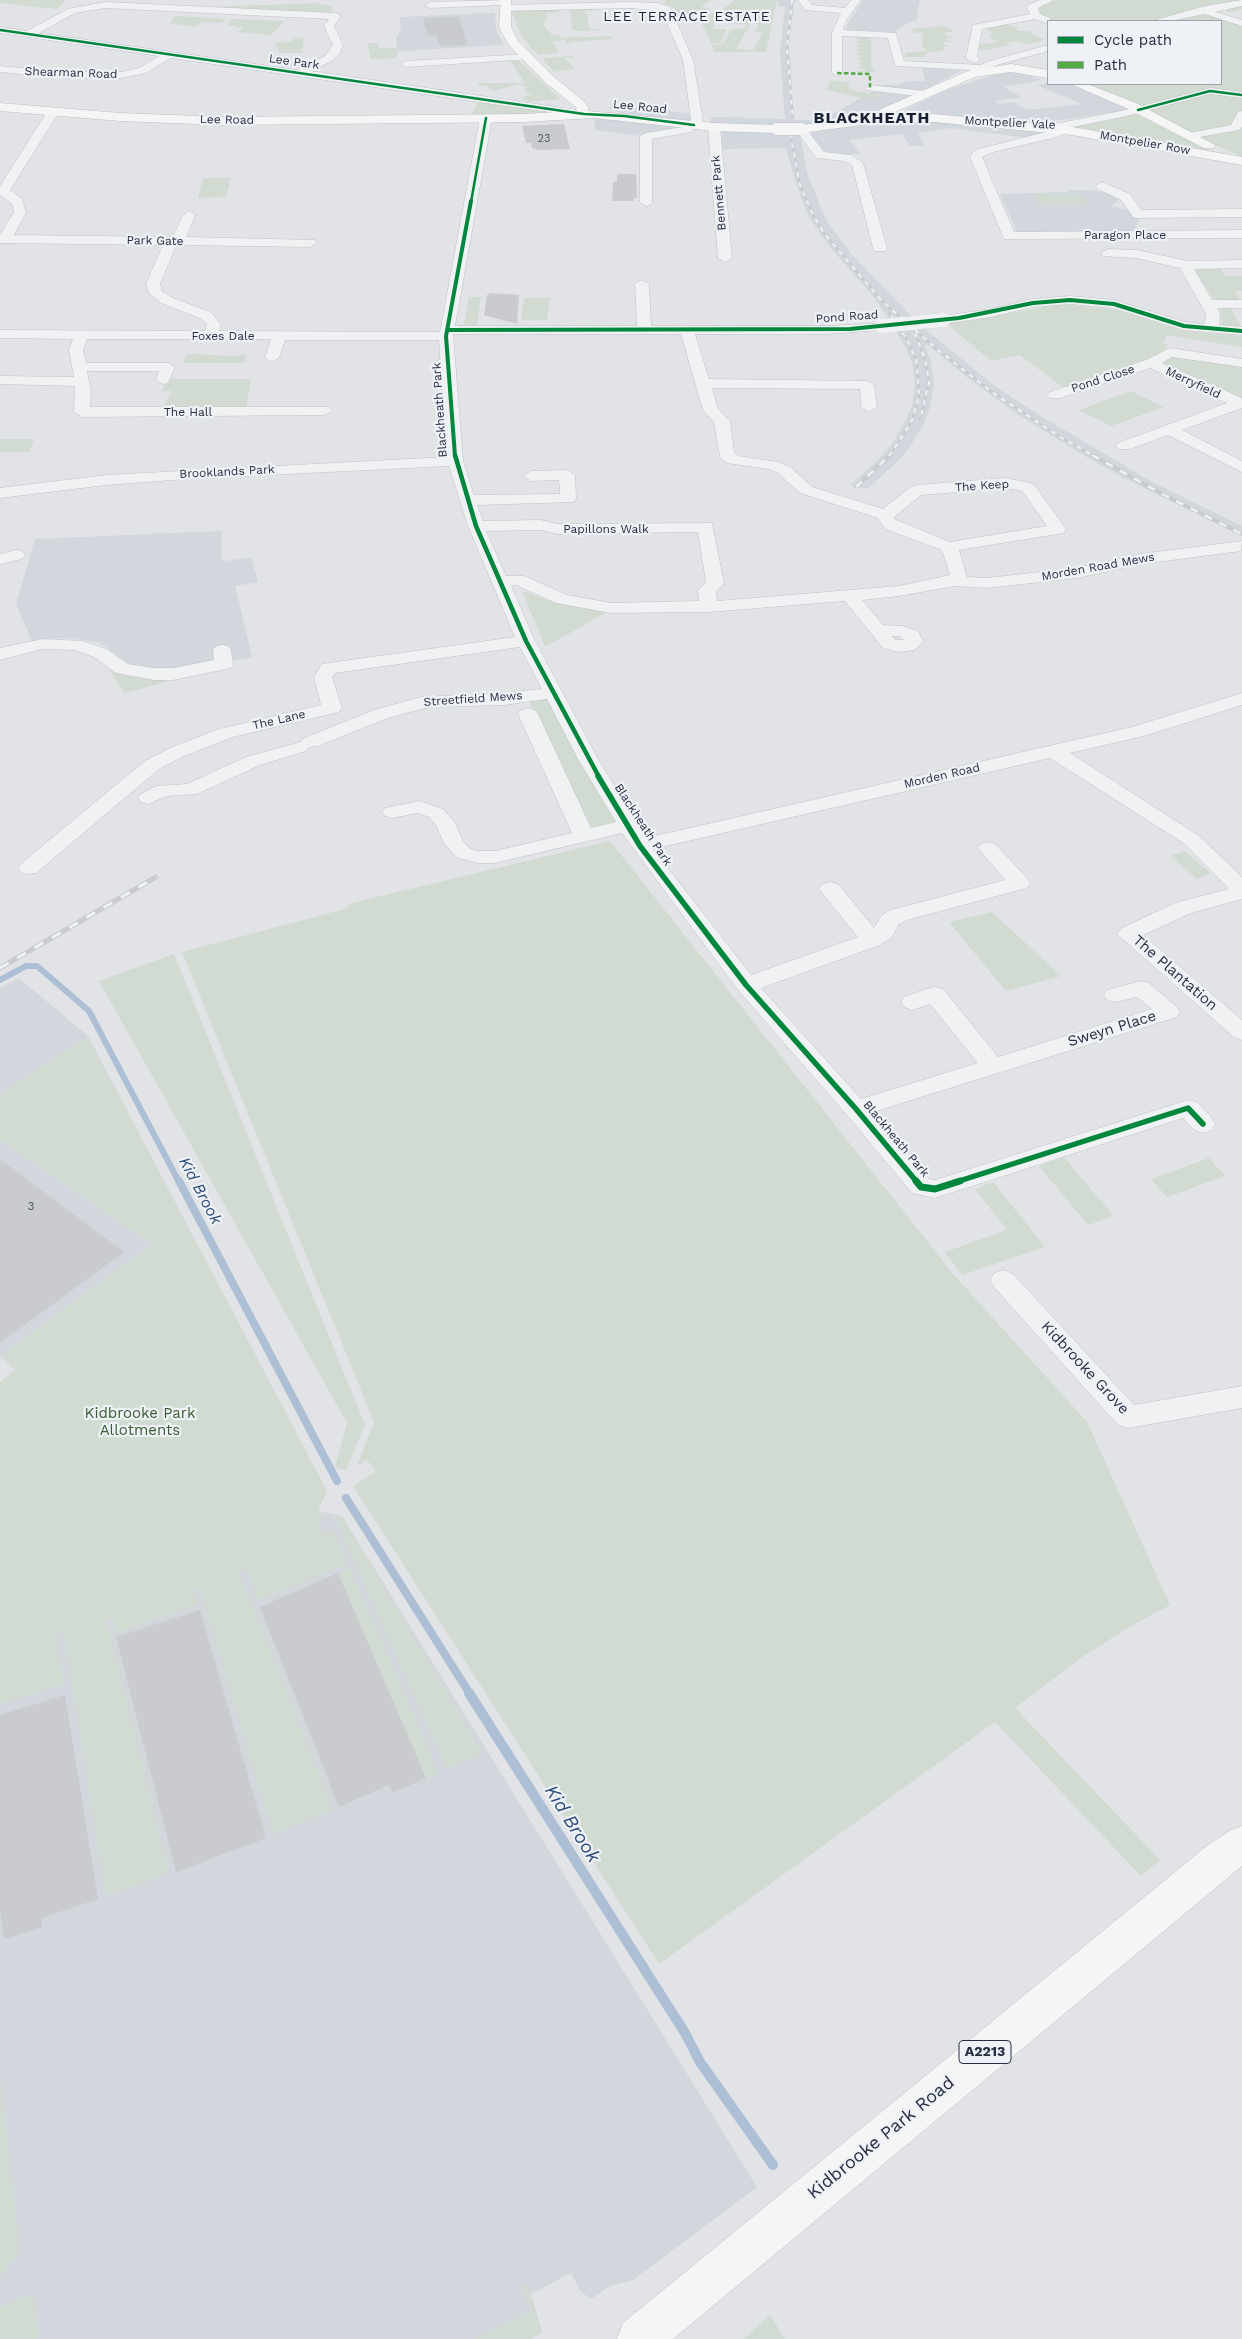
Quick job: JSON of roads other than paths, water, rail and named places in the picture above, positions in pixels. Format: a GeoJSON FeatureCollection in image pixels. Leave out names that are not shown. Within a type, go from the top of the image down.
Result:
{"type":"FeatureCollection","features":[{"type":"Feature","properties":{"kind":"main road"},"geometry":{"type":"LineString","coordinates":[[505,3],[507,32],[528,58],[550,80],[582,106],[584,114]]}},
{"type":"Feature","properties":{"kind":"main road"},"geometry":{"type":"LineString","coordinates":[[910,117],[896,112],[924,94],[980,68],[1011,68],[1047,74]]}},
{"type":"Feature","properties":{"kind":"main road"},"geometry":{"type":"LineString","coordinates":[[1079,85],[1138,110],[1242,161]]}},
{"type":"Feature","properties":{"kind":"main road"},"geometry":{"type":"LineString","coordinates":[[857,121],[903,106]]}},
{"type":"Feature","properties":{"kind":"main road","name":"Lee Road"},"geometry":{"type":"LineString","coordinates":[[0,107],[52,112],[224,121],[486,118],[584,114],[624,116],[714,127],[801,129],[857,121]]}},
{"type":"Feature","properties":{"kind":"main road","name":"Montpelier Vale"},"geometry":{"type":"LineString","coordinates":[[857,121],[910,117],[1048,128]]}},
{"type":"Feature","properties":{"kind":"main road","name":"Montpelier Row"},"geometry":{"type":"LineString","coordinates":[[1048,128],[1242,161]]}},
{"type":"Feature","properties":{"kind":"main road","name":"Kidbrooke Park Road"},"geometry":{"type":"LineString","coordinates":[[639,2339],[1212,1865],[1242,1844]]}},
{"type":"Feature","properties":{"kind":"street"},"geometry":{"type":"LineString","coordinates":[[804,0],[804,4],[809,8],[848,10]]}},
{"type":"Feature","properties":{"kind":"street"},"geometry":{"type":"LineString","coordinates":[[837,73],[837,33],[840,23],[856,0]]}},
{"type":"Feature","properties":{"kind":"street"},"geometry":{"type":"LineString","coordinates":[[1036,16],[1032,9],[1035,4],[1049,0]]}},
{"type":"Feature","properties":{"kind":"street"},"geometry":{"type":"LineString","coordinates":[[204,9],[212,6],[293,3]]}},
{"type":"Feature","properties":{"kind":"street"},"geometry":{"type":"LineString","coordinates":[[430,5],[505,3],[662,6],[666,9],[686,55],[697,121],[687,130],[646,136],[646,202]]}},
{"type":"Feature","properties":{"kind":"street"},"geometry":{"type":"LineString","coordinates":[[1187,3],[1242,23]]}},
{"type":"Feature","properties":{"kind":"street"},"geometry":{"type":"LineString","coordinates":[[1162,20],[1242,3]]}},
{"type":"Feature","properties":{"kind":"street"},"geometry":{"type":"LineString","coordinates":[[297,74],[335,53],[338,45],[329,26],[336,16],[335,6],[330,4]]}},
{"type":"Feature","properties":{"kind":"street"},"geometry":{"type":"LineString","coordinates":[[29,34],[72,11],[94,6],[204,9],[336,16]]}},
{"type":"Feature","properties":{"kind":"street"},"geometry":{"type":"LineString","coordinates":[[980,68],[971,57],[977,27],[1036,16],[1047,21]]}},
{"type":"Feature","properties":{"kind":"street","name":"Lee Park"},"geometry":{"type":"LineString","coordinates":[[0,30],[584,114]]}},
{"type":"Feature","properties":{"kind":"street"},"geometry":{"type":"LineString","coordinates":[[837,33],[892,35],[899,64],[980,68],[1015,56],[1036,52]]}},
{"type":"Feature","properties":{"kind":"street"},"geometry":{"type":"LineString","coordinates":[[1036,52],[1026,63],[1036,71]]}},
{"type":"Feature","properties":{"kind":"street","name":"Shearman Road"},"geometry":{"type":"LineString","coordinates":[[0,69],[64,74],[122,75],[142,71],[168,55]]}},
{"type":"Feature","properties":{"kind":"street"},"geometry":{"type":"LineString","coordinates":[[406,64],[528,58]]}},
{"type":"Feature","properties":{"kind":"street"},"geometry":{"type":"LineString","coordinates":[[472,60],[476,74]]}},
{"type":"Feature","properties":{"kind":"street"},"geometry":{"type":"LineString","coordinates":[[870,88],[924,94]]}},
{"type":"Feature","properties":{"kind":"street","name":"Montpelier Vale"},"geometry":{"type":"LineString","coordinates":[[1048,128],[1138,110],[1210,91],[1242,95]]}},
{"type":"Feature","properties":{"kind":"street"},"geometry":{"type":"LineString","coordinates":[[3,239],[20,212],[18,202],[3,191],[5,178],[52,112]]}},
{"type":"Feature","properties":{"kind":"street"},"geometry":{"type":"LineString","coordinates":[[1189,136],[1235,128],[1242,114]]}},
{"type":"Feature","properties":{"kind":"street","name":"Blackheath Park"},"geometry":{"type":"LineString","coordinates":[[486,118],[446,333],[455,461],[466,500],[476,526],[526,641],[552,693],[640,846],[746,985],[856,1109],[921,1187],[936,1189],[1188,1108],[1203,1124]]}},
{"type":"Feature","properties":{"kind":"street","name":"Bennett Park"},"geometry":{"type":"LineString","coordinates":[[714,127],[725,258]]}},
{"type":"Feature","properties":{"kind":"street"},"geometry":{"type":"LineString","coordinates":[[801,129],[820,155],[847,158],[857,163],[880,248]]}},
{"type":"Feature","properties":{"kind":"street","name":"Paragon Place"},"geometry":{"type":"LineString","coordinates":[[1064,130],[1053,135],[989,149],[979,153],[976,157],[1009,236],[1242,234]]}},
{"type":"Feature","properties":{"kind":"street","name":"Paragon Place"},"geometry":{"type":"LineString","coordinates":[[1102,186],[1126,197],[1137,214],[1242,213]]}},
{"type":"Feature","properties":{"kind":"street"},"geometry":{"type":"LineString","coordinates":[[189,215],[188,221],[175,241],[169,246],[153,284],[156,293],[166,300],[207,316],[214,325],[211,336]]}},
{"type":"Feature","properties":{"kind":"street","name":"Park Gate"},"geometry":{"type":"LineString","coordinates":[[3,239],[310,243]]}},
{"type":"Feature","properties":{"kind":"street"},"geometry":{"type":"LineString","coordinates":[[1108,254],[1137,254],[1182,264],[1242,264]]}},
{"type":"Feature","properties":{"kind":"street"},"geometry":{"type":"LineString","coordinates":[[1182,264],[1201,256],[1242,254]]}},
{"type":"Feature","properties":{"kind":"street"},"geometry":{"type":"LineString","coordinates":[[1182,264],[1213,314],[1211,330]]}},
{"type":"Feature","properties":{"kind":"street"},"geometry":{"type":"LineString","coordinates":[[642,284],[644,330]]}},
{"type":"Feature","properties":{"kind":"street","name":"Pond Road"},"geometry":{"type":"LineString","coordinates":[[446,333],[826,330],[943,320],[990,313],[1033,302],[1070,300],[1114,304],[1171,322],[1211,330],[1242,331]]}},
{"type":"Feature","properties":{"kind":"street"},"geometry":{"type":"LineString","coordinates":[[1208,304],[1242,304]]}},
{"type":"Feature","properties":{"kind":"street"},"geometry":{"type":"LineString","coordinates":[[500,582],[518,580],[562,599],[612,616],[851,597],[956,581],[959,575],[949,547],[891,525],[886,520],[886,515],[806,490],[784,470],[772,465],[733,460],[726,454],[722,421],[711,410],[687,330]]}},
{"type":"Feature","properties":{"kind":"street","name":"Foxes Dale"},"geometry":{"type":"LineString","coordinates":[[0,334],[279,336],[446,333]]}},
{"type":"Feature","properties":{"kind":"street","name":"The Hall"},"geometry":{"type":"LineString","coordinates":[[81,335],[76,350],[81,374],[82,412],[324,410]]}},
{"type":"Feature","properties":{"kind":"street"},"geometry":{"type":"LineString","coordinates":[[272,358],[279,336]]}},
{"type":"Feature","properties":{"kind":"street","name":"Merryfield"},"geometry":{"type":"LineString","coordinates":[[1151,363],[1170,352],[1242,363]]}},
{"type":"Feature","properties":{"kind":"street","name":"Merryfield"},"geometry":{"type":"LineString","coordinates":[[1151,363],[1241,404]]}},
{"type":"Feature","properties":{"kind":"street","name":"Pond Close"},"geometry":{"type":"LineString","coordinates":[[1055,395],[1151,363]]}},
{"type":"Feature","properties":{"kind":"street"},"geometry":{"type":"LineString","coordinates":[[3,382],[168,368],[163,380]]}},
{"type":"Feature","properties":{"kind":"street"},"geometry":{"type":"LineString","coordinates":[[702,383],[866,385],[869,407]]}},
{"type":"Feature","properties":{"kind":"street"},"geometry":{"type":"LineString","coordinates":[[1124,446],[1241,404]]}},
{"type":"Feature","properties":{"kind":"street"},"geometry":{"type":"LineString","coordinates":[[1170,430],[1242,466]]}},
{"type":"Feature","properties":{"kind":"street","name":"Brooklands Park"},"geometry":{"type":"LineString","coordinates":[[0,493],[106,480],[177,475],[455,461]]}},
{"type":"Feature","properties":{"kind":"street"},"geometry":{"type":"LineString","coordinates":[[466,500],[568,499],[567,475],[531,476]]}},
{"type":"Feature","properties":{"kind":"street","name":"The Keep"},"geometry":{"type":"LineString","coordinates":[[886,515],[916,490],[1015,484],[1030,490],[1058,529],[949,547]]}},
{"type":"Feature","properties":{"kind":"street","name":"Papillons Walk"},"geometry":{"type":"LineString","coordinates":[[476,526],[541,525],[557,529],[706,527],[715,583],[707,591],[710,607]]}},
{"type":"Feature","properties":{"kind":"street","name":"Morden Road Mews"},"geometry":{"type":"LineString","coordinates":[[956,581],[987,583],[1077,573],[1141,559],[1241,546]]}},
{"type":"Feature","properties":{"kind":"street"},"geometry":{"type":"LineString","coordinates":[[851,597],[878,630]]}},
{"type":"Feature","properties":{"kind":"street","name":"The Lane"},"geometry":{"type":"LineString","coordinates":[[29,868],[152,765],[177,752],[226,734],[266,722],[332,708],[323,677],[329,668],[526,641]]}},
{"type":"Feature","properties":{"kind":"street"},"geometry":{"type":"LineString","coordinates":[[0,654],[43,644],[77,644],[100,653],[123,669],[154,674],[173,674],[224,664],[222,650]]}},
{"type":"Feature","properties":{"kind":"street","name":"Streetfield Mews"},"geometry":{"type":"LineString","coordinates":[[148,798],[163,790],[190,790],[253,761],[305,744],[380,714],[428,701],[504,699],[552,693]]}},
{"type":"Feature","properties":{"kind":"street","name":"Morden Road"},"geometry":{"type":"LineString","coordinates":[[640,846],[1138,732],[1242,699]]}},
{"type":"Feature","properties":{"kind":"street"},"geometry":{"type":"LineString","coordinates":[[528,714],[584,836]]}},
{"type":"Feature","properties":{"kind":"street","name":"The Plantation"},"geometry":{"type":"LineString","coordinates":[[1053,751],[1192,840],[1242,890],[1183,908],[1128,934],[1242,1032]]}},
{"type":"Feature","properties":{"kind":"street","name":"Blackheath Park"},"geometry":{"type":"LineString","coordinates":[[392,812],[419,807],[436,813],[445,823],[454,844],[463,852],[478,857],[495,858],[627,826]]}},
{"type":"Feature","properties":{"kind":"street"},"geometry":{"type":"LineString","coordinates":[[746,985],[872,940],[884,932],[890,920],[900,915],[1019,883],[988,848]]}},
{"type":"Feature","properties":{"kind":"street"},"geometry":{"type":"LineString","coordinates":[[830,889],[872,940]]}},
{"type":"Feature","properties":{"kind":"street","name":"Sweyn Place"},"geometry":{"type":"LineString","coordinates":[[856,1109],[1169,1012],[1142,988],[1115,995]]}},
{"type":"Feature","properties":{"kind":"street"},"geometry":{"type":"LineString","coordinates":[[912,1002],[935,994],[955,1036],[993,1066]]}},
{"type":"Feature","properties":{"kind":"street","name":"Kidbrooke Grove"},"geometry":{"type":"LineString","coordinates":[[1003,1280],[1128,1417],[1242,1397]]}},
{"type":"Feature","properties":{"kind":"waterway","name":"Kid Brook"},"geometry":{"type":"LineString","coordinates":[[0,980],[26,966],[37,966],[89,1011],[179,1182]]}},
{"type":"Feature","properties":{"kind":"waterway","name":"Kid Brook"},"geometry":{"type":"LineString","coordinates":[[179,1181],[337,1481]]}},
{"type":"Feature","properties":{"kind":"waterway","name":"Kid Brook"},"geometry":{"type":"LineString","coordinates":[[346,1498],[470,1694]]}},
{"type":"Feature","properties":{"kind":"waterway","name":"Kid Brook"},"geometry":{"type":"LineString","coordinates":[[469,1693],[685,2033],[700,2062],[773,2165]]}},
{"type":"Feature","properties":{"kind":"railway"},"geometry":{"type":"LineString","coordinates":[[792,0],[787,48],[793,120]]}},
{"type":"Feature","properties":{"kind":"railway"},"geometry":{"type":"LineString","coordinates":[[790,133],[800,185],[812,213],[823,232],[881,300],[934,347],[992,392],[1060,437],[1094,456]]}},
{"type":"Feature","properties":{"kind":"railway"},"geometry":{"type":"LineString","coordinates":[[889,312],[908,341],[917,363],[919,396],[911,423],[889,456]]}},
{"type":"Feature","properties":{"kind":"railway"},"geometry":{"type":"LineString","coordinates":[[915,333],[926,362],[929,383],[920,419]]}},
{"type":"Feature","properties":{"kind":"railway"},"geometry":{"type":"LineString","coordinates":[[1092,455],[1164,495],[1242,534]]}},
{"type":"Feature","properties":{"kind":"railway"},"geometry":{"type":"LineString","coordinates":[[856,487],[889,456]]}},
{"type":"Feature","properties":{"kind":"railway"},"geometry":{"type":"LineString","coordinates":[[0,968],[156,877]]}},
{"type":"Feature","properties":{"kind":"district","name":"LEE TERRACE ESTATE"},"geometry":{"type":"Point","coordinates":[687,17]}},
{"type":"Feature","properties":{"kind":"district","name":"BLACKHEATH"},"geometry":{"type":"Point","coordinates":[872,118]}},
{"type":"Feature","properties":{"kind":"park label","name":"Kidbrooke Park Allotments"},"geometry":{"type":"Point","coordinates":[140,1422]}}]}
